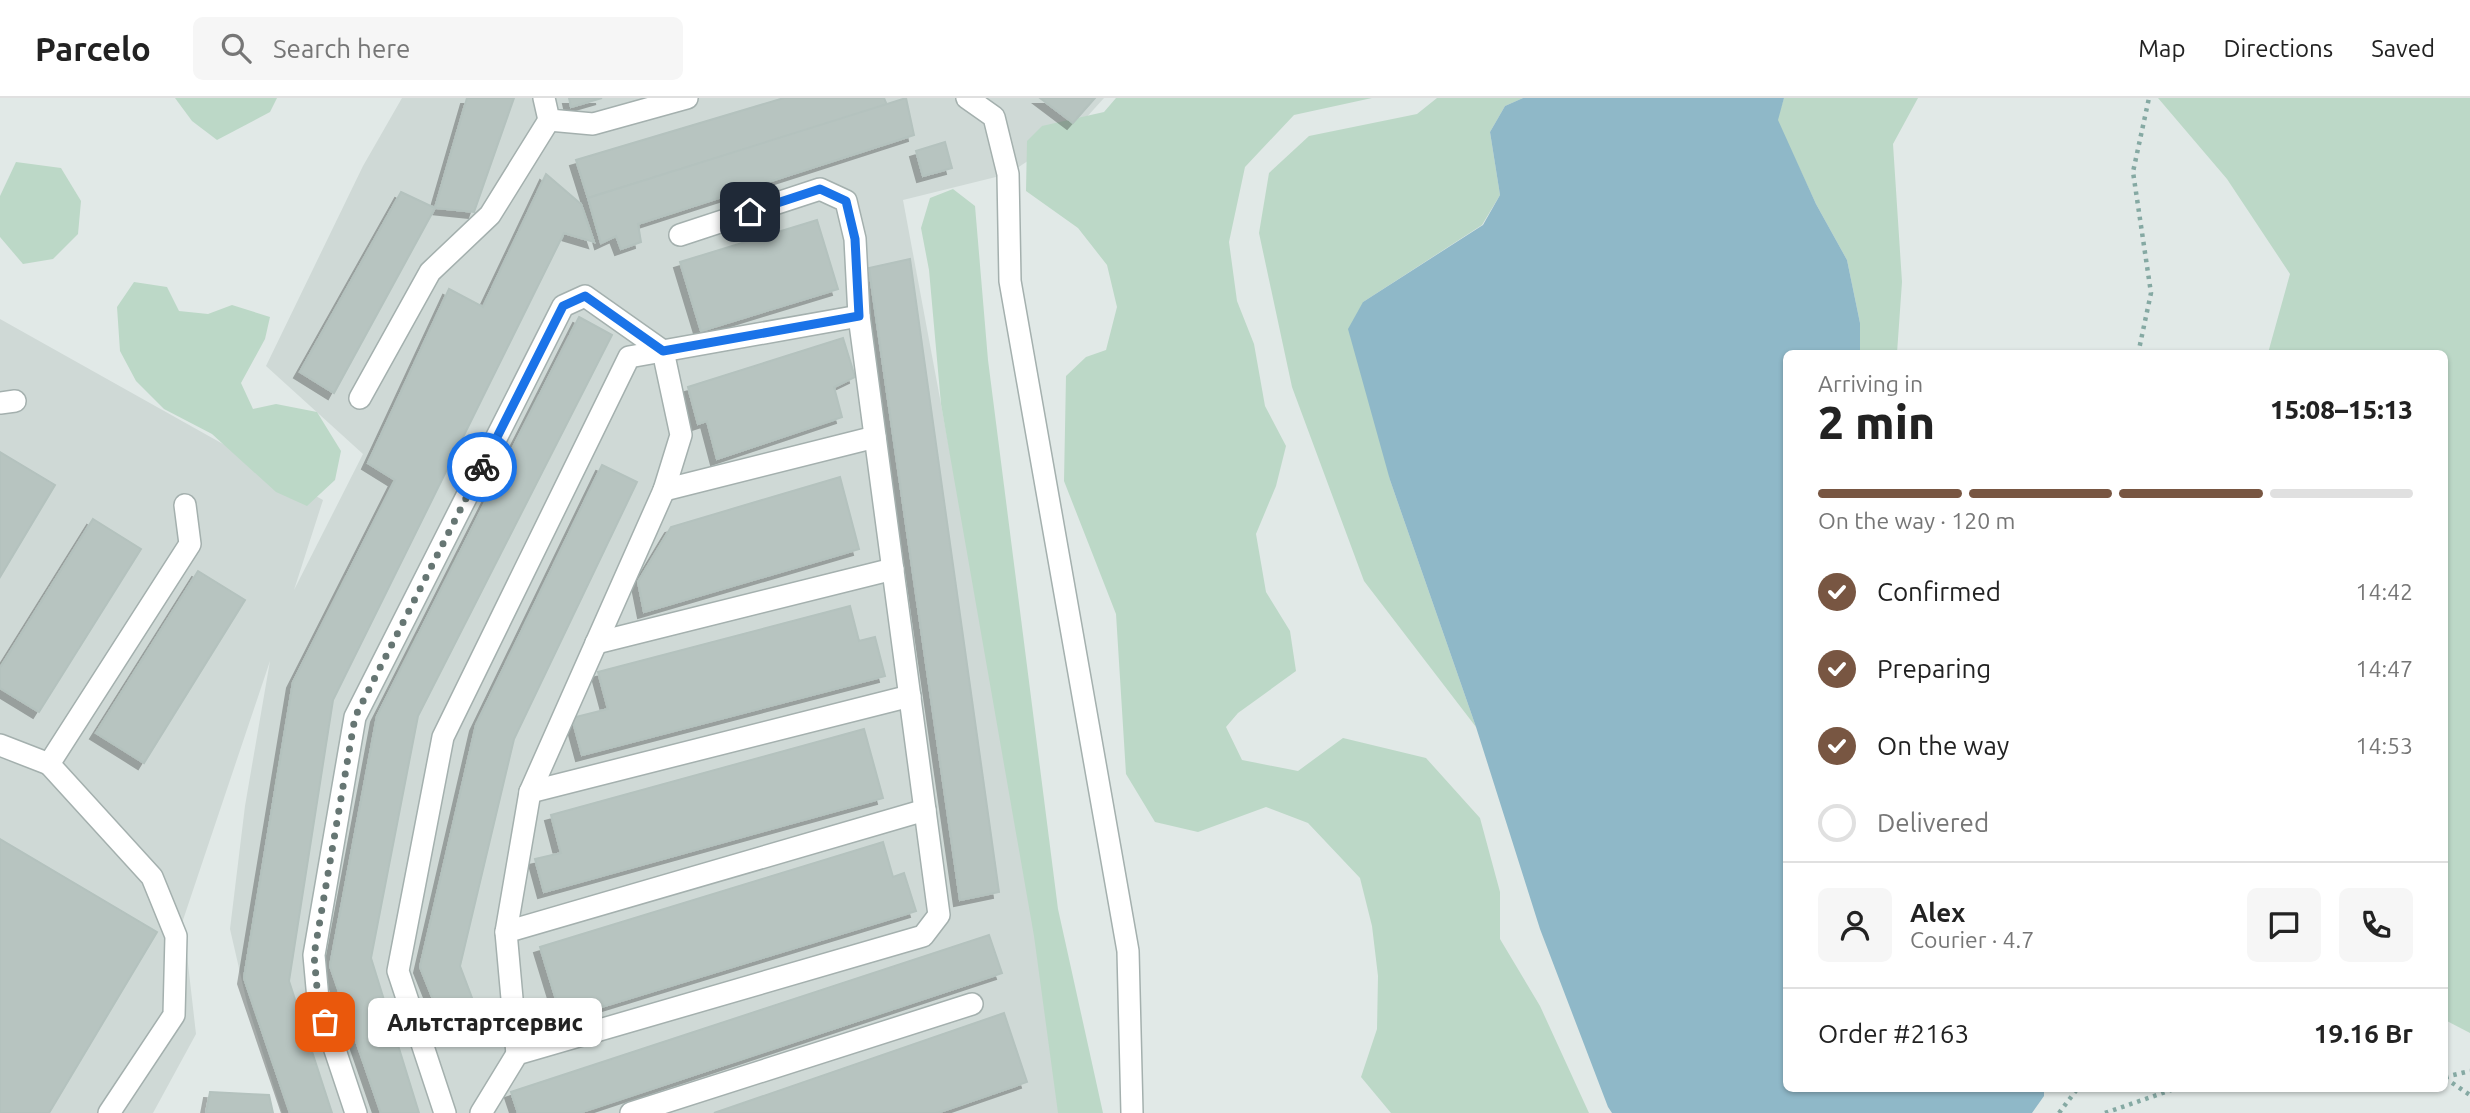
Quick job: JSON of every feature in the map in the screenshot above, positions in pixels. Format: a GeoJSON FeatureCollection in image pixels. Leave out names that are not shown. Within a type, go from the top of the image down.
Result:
{"type":"FeatureCollection","features":[{"type":"Feature","properties":{"kind":"lane"},"geometry":{"type":"LineString","coordinates":[[360,398],[430,272],[490,215],[549,120],[544,98]]}},
{"type":"Feature","properties":{"kind":"lane"},"geometry":{"type":"LineString","coordinates":[[549,120],[593,124],[687,98]]}},
{"type":"Feature","properties":{"kind":"lane"},"geometry":{"type":"LineString","coordinates":[[967,98],[997,108],[1008,174],[1010,281],[1128,951],[1132,1113]]}},
{"type":"Feature","properties":{"kind":"lane"},"geometry":{"type":"LineString","coordinates":[[517,1054],[923,936],[939,915],[859,316],[855,239],[846,201],[820,189],[680,235]]}},
{"type":"Feature","properties":{"kind":"lane"},"geometry":{"type":"LineString","coordinates":[[356,1113],[318,999],[314,955],[355,717],[563,306],[585,296],[663,351],[681,435],[664,490],[530,792],[506,932],[517,1054],[481,1113]]}},
{"type":"Feature","properties":{"kind":"lane"},"geometry":{"type":"LineString","coordinates":[[445,1113],[398,971],[443,737],[629,358],[859,316]]}},
{"type":"Feature","properties":{"kind":"lane"},"geometry":{"type":"LineString","coordinates":[[664,490],[875,437]]}},
{"type":"Feature","properties":{"kind":"lane"},"geometry":{"type":"LineString","coordinates":[[49,764],[190,544],[185,505]]}},
{"type":"Feature","properties":{"kind":"lane"},"geometry":{"type":"LineString","coordinates":[[596,643],[893,569]]}},
{"type":"Feature","properties":{"kind":"lane"},"geometry":{"type":"LineString","coordinates":[[530,792],[910,696]]}},
{"type":"Feature","properties":{"kind":"lane"},"geometry":{"type":"LineString","coordinates":[[0,745],[49,764],[152,877],[176,936],[174,1015],[109,1113]]}},
{"type":"Feature","properties":{"kind":"lane"},"geometry":{"type":"LineString","coordinates":[[506,932],[925,810]]}},
{"type":"Feature","properties":{"kind":"lane"},"geometry":{"type":"LineString","coordinates":[[631,1113],[972,1004]]}},
{"type":"Feature","properties":{"kind":"path"},"geometry":{"type":"LineString","coordinates":[[2139,350],[2151,293],[2133,172],[2149,98]]}},
{"type":"Feature","properties":{"kind":"path"},"geometry":{"type":"LineString","coordinates":[[2448,1077],[2470,1071]]}},
{"type":"Feature","properties":{"kind":"path"},"geometry":{"type":"LineString","coordinates":[[2448,1080],[2470,1095]]}},
{"type":"Feature","properties":{"kind":"path"},"geometry":{"type":"LineString","coordinates":[[2059,1113],[2075,1092]]}},
{"type":"Feature","properties":{"kind":"path"},"geometry":{"type":"LineString","coordinates":[[2105,1113],[2165,1092]]}},
{"type":"Feature","properties":{"kind":"shaded area"},"geometry":{"type":"Polygon","coordinates":[[[402,98],[1104,98],[1075,130],[1008,174],[903,200],[1071,1102],[1067,1113],[282,1113],[247,1003],[230,929],[245,806],[270,661],[183,920],[196,1034],[153,1113],[0,1113],[0,319],[323,500],[294,590],[363,454],[266,366],[363,166],[402,98]]]}},
{"type":"Feature","properties":{"kind":"green space"},"geometry":{"type":"Polygon","coordinates":[[[175,98],[277,98],[270,112],[217,140],[192,121],[175,98]]]}},
{"type":"Feature","properties":{"kind":"green space"},"geometry":{"type":"Polygon","coordinates":[[[1116,98],[1372,98],[1294,115],[1245,167],[1229,242],[1237,301],[1254,344],[1265,406],[1286,446],[1276,486],[1256,534],[1266,592],[1290,631],[1296,671],[1238,713],[1226,727],[1242,760],[1298,771],[1343,738],[1426,758],[1480,818],[1500,892],[1500,939],[1540,1006],[1589,1113],[1391,1113],[1361,1077],[1377,1029],[1378,976],[1372,926],[1360,878],[1308,823],[1266,807],[1198,832],[1155,822],[1126,774],[1116,614],[1064,481],[1066,376],[1086,357],[1106,350],[1117,307],[1107,265],[1078,228],[1026,191],[1027,141],[1042,126],[1104,112],[1116,98]]]}},
{"type":"Feature","properties":{"kind":"green space"},"geometry":{"type":"Polygon","coordinates":[[[1437,98],[1523,98],[1505,106],[1490,132],[1500,195],[1482,225],[1363,302],[1390,480],[1476,727],[1364,581],[1292,387],[1259,233],[1269,173],[1309,136],[1417,114],[1437,98]]]}},
{"type":"Feature","properties":{"kind":"green space"},"geometry":{"type":"Polygon","coordinates":[[[1784,98],[1918,98],[1893,144],[1902,282],[1897,350],[1860,350],[1860,323],[1847,260],[1816,204],[1777,120],[1784,98]]]}},
{"type":"Feature","properties":{"kind":"green space"},"geometry":{"type":"Polygon","coordinates":[[[2158,98],[2470,98],[2470,1033],[2448,1022],[2448,350],[2269,350],[2290,274],[2227,179],[2158,98]]]}},
{"type":"Feature","properties":{"kind":"green space"},"geometry":{"type":"Polygon","coordinates":[[[16,162],[61,168],[81,201],[78,234],[53,259],[23,264],[0,237],[0,196],[16,162]]]}},
{"type":"Feature","properties":{"kind":"green space"},"geometry":{"type":"Polygon","coordinates":[[[953,189],[975,206],[988,360],[1058,909],[1103,1113],[1058,1113],[1034,936],[941,404],[929,270],[921,228],[930,198],[953,189]]]}},
{"type":"Feature","properties":{"kind":"green space"},"geometry":{"type":"Polygon","coordinates":[[[134,282],[167,287],[179,311],[208,314],[232,305],[270,317],[265,339],[241,383],[253,409],[276,404],[317,412],[341,451],[335,480],[307,506],[276,492],[212,434],[164,409],[136,381],[120,351],[117,307],[134,282]]]}},
{"type":"Feature","properties":{"kind":"water"},"geometry":{"type":"Polygon","coordinates":[[[1523,98],[1784,98],[1778,120],[1816,204],[1847,260],[1860,323],[1860,350],[1783,350],[1783,1092],[2044,1092],[2032,1113],[1612,1113],[1608,1107],[1540,929],[1476,727],[1390,480],[1348,329],[1363,302],[1483,225],[1500,195],[1490,132],[1505,106],[1523,98]]]}},
{"type":"Feature","properties":{"kind":"building"},"geometry":{"type":"Polygon","coordinates":[[[467,98],[514,98],[474,212],[435,208],[467,98]]]}},
{"type":"Feature","properties":{"kind":"building"},"geometry":{"type":"Polygon","coordinates":[[[569,98],[602,98],[571,107],[569,98]]]}},
{"type":"Feature","properties":{"kind":"building"},"geometry":{"type":"Polygon","coordinates":[[[784,98],[884,98],[887,105],[588,198],[576,160],[784,98]]]}},
{"type":"Feature","properties":{"kind":"building"},"geometry":{"type":"Polygon","coordinates":[[[906,98],[914,135],[638,224],[641,242],[621,249],[616,236],[601,243],[588,198],[906,98]]]}},
{"type":"Feature","properties":{"kind":"building"},"geometry":{"type":"Polygon","coordinates":[[[1040,98],[1095,98],[1073,123],[1040,98]]]}},
{"type":"Feature","properties":{"kind":"building"},"geometry":{"type":"Polygon","coordinates":[[[945,142],[952,168],[923,176],[916,151],[945,142]]]}},
{"type":"Feature","properties":{"kind":"building"},"geometry":{"type":"Polygon","coordinates":[[[546,174],[581,204],[594,242],[564,233],[333,700],[289,981],[332,1113],[290,1113],[244,978],[293,682],[395,480],[368,463],[449,289],[483,307],[546,174]]]}},
{"type":"Feature","properties":{"kind":"building"},"geometry":{"type":"Polygon","coordinates":[[[401,192],[435,208],[334,393],[300,372],[401,192]]]}},
{"type":"Feature","properties":{"kind":"building"},"geometry":{"type":"Polygon","coordinates":[[[817,220],[838,289],[701,331],[680,262],[817,220]]]}},
{"type":"Feature","properties":{"kind":"building"},"geometry":{"type":"Polygon","coordinates":[[[910,259],[999,892],[960,900],[869,268],[910,259]]]}},
{"type":"Feature","properties":{"kind":"building"},"geometry":{"type":"Polygon","coordinates":[[[579,317],[612,335],[418,716],[371,958],[419,1113],[381,1113],[330,966],[377,716],[579,317]]]}},
{"type":"Feature","properties":{"kind":"building"},"geometry":{"type":"Polygon","coordinates":[[[843,338],[855,377],[834,387],[842,417],[717,459],[707,421],[698,424],[688,387],[843,338]]]}},
{"type":"Feature","properties":{"kind":"building"},"geometry":{"type":"Polygon","coordinates":[[[0,452],[55,485],[0,577],[0,452]]]}},
{"type":"Feature","properties":{"kind":"building"},"geometry":{"type":"Polygon","coordinates":[[[602,465],[637,482],[514,739],[460,966],[483,1027],[449,1039],[420,967],[476,725],[602,465]]]}},
{"type":"Feature","properties":{"kind":"building"},"geometry":{"type":"Polygon","coordinates":[[[840,477],[859,549],[644,612],[638,582],[671,527],[840,477]]]}},
{"type":"Feature","properties":{"kind":"building"},"geometry":{"type":"Polygon","coordinates":[[[93,519],[141,549],[39,712],[0,688],[0,668],[93,519]]]}},
{"type":"Feature","properties":{"kind":"building"},"geometry":{"type":"Polygon","coordinates":[[[198,571],[245,600],[144,763],[96,733],[198,571]]]}},
{"type":"Feature","properties":{"kind":"building"},"geometry":{"type":"Polygon","coordinates":[[[850,606],[859,641],[875,637],[885,676],[582,755],[572,718],[608,709],[598,672],[850,606]]]}},
{"type":"Feature","properties":{"kind":"building"},"geometry":{"type":"Polygon","coordinates":[[[864,729],[883,798],[544,892],[535,859],[561,853],[551,815],[864,729]]]}},
{"type":"Feature","properties":{"kind":"building"},"geometry":{"type":"Polygon","coordinates":[[[0,839],[157,932],[49,1113],[0,1113],[0,839]]]}},
{"type":"Feature","properties":{"kind":"building"},"geometry":{"type":"Polygon","coordinates":[[[883,842],[893,877],[904,873],[916,911],[562,1019],[540,947],[883,842]]]}},
{"type":"Feature","properties":{"kind":"building"},"geometry":{"type":"Polygon","coordinates":[[[989,935],[1002,973],[579,1113],[518,1113],[511,1092],[989,935]]]}},
{"type":"Feature","properties":{"kind":"building"},"geometry":{"type":"Polygon","coordinates":[[[1004,1013],[1027,1082],[937,1113],[714,1113],[1004,1013]]]}},
{"type":"Feature","properties":{"kind":"building"},"geometry":{"type":"Polygon","coordinates":[[[210,1092],[269,1095],[273,1113],[206,1113],[210,1092]]]}},
{"type":"Feature","properties":{"kind":"way so far"},"geometry":{"type":"LineString","coordinates":[[325,1022],[318,999],[314,955],[355,717],[482,467]]}},
{"type":"Feature","properties":{"kind":"place","name":"Альтстартсервис"},"geometry":{"type":"Point","coordinates":[325,1022]}},
{"type":"Feature","properties":{"kind":"route"},"geometry":{"type":"LineString","coordinates":[[482,467],[563,306],[585,296],[663,351],[859,316],[855,239],[846,201],[820,189],[750,212]]}}]}
